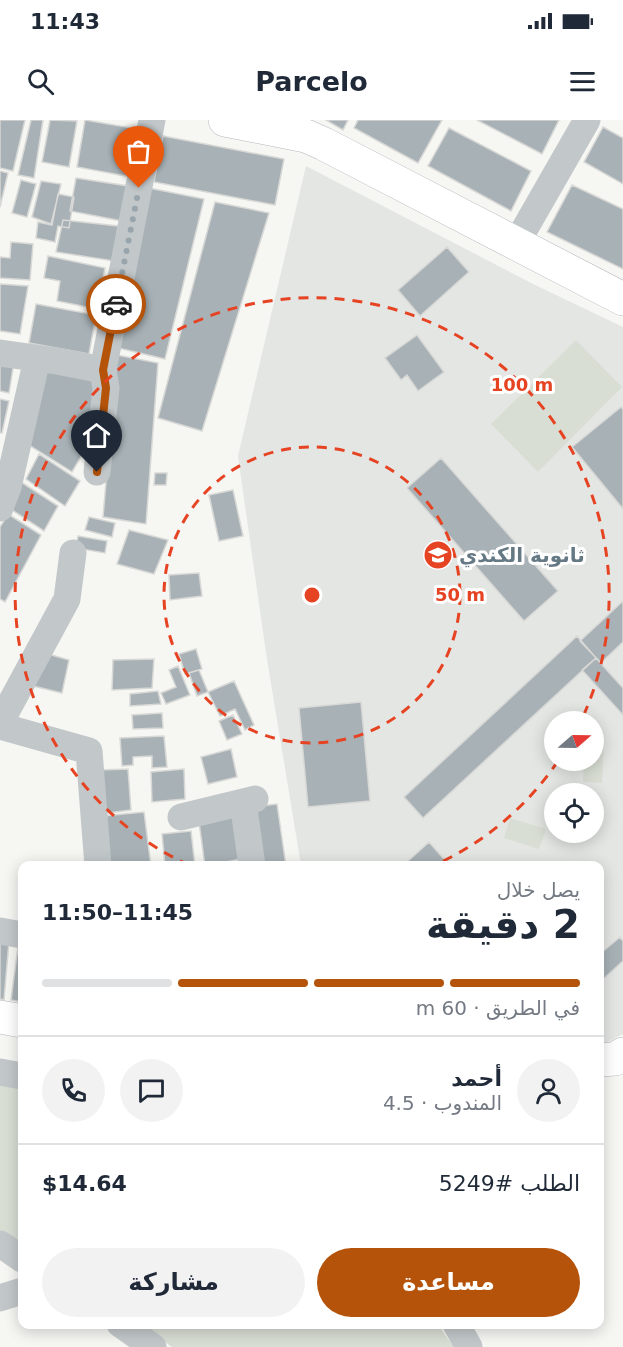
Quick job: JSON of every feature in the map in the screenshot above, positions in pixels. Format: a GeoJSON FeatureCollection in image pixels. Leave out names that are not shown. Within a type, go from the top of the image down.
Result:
{"type":"FeatureCollection","features":[{"type":"Feature","properties":{"kind":"main road"},"geometry":{"type":"LineString","coordinates":[[225,120],[306,136],[315,140],[623,299]]}},
{"type":"Feature","properties":{"kind":"main road"},"geometry":{"type":"LineString","coordinates":[[0,1017],[18,1019]]}},
{"type":"Feature","properties":{"kind":"main road"},"geometry":{"type":"LineString","coordinates":[[604,1060],[615,1059],[623,1054]]}},
{"type":"Feature","properties":{"kind":"street"},"geometry":{"type":"LineString","coordinates":[[97,472],[106,388],[103,370],[152,120]]}},
{"type":"Feature","properties":{"kind":"street"},"geometry":{"type":"LineString","coordinates":[[516,244],[587,120]]}},
{"type":"Feature","properties":{"kind":"street"},"geometry":{"type":"LineString","coordinates":[[0,353],[103,370]]}},
{"type":"Feature","properties":{"kind":"street"},"geometry":{"type":"LineString","coordinates":[[3,494],[37,359]]}},
{"type":"Feature","properties":{"kind":"street"},"geometry":{"type":"LineString","coordinates":[[73,553],[67,599],[0,724],[89,751],[98,861]]}},
{"type":"Feature","properties":{"kind":"street"},"geometry":{"type":"LineString","coordinates":[[181,817],[249,800],[252,861]]}},
{"type":"Feature","properties":{"kind":"street"},"geometry":{"type":"LineString","coordinates":[[0,931],[18,934]]}},
{"type":"Feature","properties":{"kind":"street"},"geometry":{"type":"LineString","coordinates":[[0,1072],[18,1075]]}},
{"type":"Feature","properties":{"kind":"street"},"geometry":{"type":"LineString","coordinates":[[0,1244],[18,1256]]}},
{"type":"Feature","properties":{"kind":"street"},"geometry":{"type":"LineString","coordinates":[[0,1299],[18,1292]]}},
{"type":"Feature","properties":{"kind":"street"},"geometry":{"type":"LineString","coordinates":[[127,1329],[153,1347]]}},
{"type":"Feature","properties":{"kind":"street"},"geometry":{"type":"LineString","coordinates":[[459,1329],[469,1347]]}},
{"type":"Feature","properties":{"kind":"shaded area","name":"ثانوية الكندي"},"geometry":{"type":"Polygon","coordinates":[[[306,166],[533,284],[623,327],[623,1034],[604,1044],[604,861],[300,861],[266,653],[238,456],[306,166]]]}},
{"type":"Feature","properties":{"kind":"shaded area"},"geometry":{"type":"Polygon","coordinates":[[[576,340],[622,387],[538,472],[491,424],[576,340]]]}},
{"type":"Feature","properties":{"kind":"shaded area"},"geometry":{"type":"Polygon","coordinates":[[[584,771],[603,771],[602,783],[583,782],[584,771]]]}},
{"type":"Feature","properties":{"kind":"shaded area"},"geometry":{"type":"Polygon","coordinates":[[[510,818],[544,828],[539,849],[504,838],[510,818]]]}},
{"type":"Feature","properties":{"kind":"shaded area"},"geometry":{"type":"Polygon","coordinates":[[[0,1083],[18,1087],[18,1247],[0,1236],[0,1083]]]}},
{"type":"Feature","properties":{"kind":"shaded area"},"geometry":{"type":"Polygon","coordinates":[[[147,1329],[441,1329],[454,1347],[172,1347],[147,1329]]]}},
{"type":"Feature","properties":{"kind":"building"},"geometry":{"type":"Polygon","coordinates":[[[0,120],[25,120],[13,171],[0,168],[0,120]]]}},
{"type":"Feature","properties":{"kind":"building"},"geometry":{"type":"Polygon","coordinates":[[[31,120],[43,120],[34,178],[18,175],[31,120]]]}},
{"type":"Feature","properties":{"kind":"building"},"geometry":{"type":"Polygon","coordinates":[[[50,120],[77,121],[69,167],[42,162],[50,120]]]}},
{"type":"Feature","properties":{"kind":"building"},"geometry":{"type":"Polygon","coordinates":[[[85,120],[138,129],[131,177],[77,167],[85,120]]]}},
{"type":"Feature","properties":{"kind":"building"},"geometry":{"type":"Polygon","coordinates":[[[326,120],[348,120],[343,130],[326,120]]]}},
{"type":"Feature","properties":{"kind":"building"},"geometry":{"type":"Polygon","coordinates":[[[358,120],[442,120],[418,163],[354,128],[358,120]]]}},
{"type":"Feature","properties":{"kind":"building"},"geometry":{"type":"Polygon","coordinates":[[[477,120],[559,120],[542,154],[477,120]]]}},
{"type":"Feature","properties":{"kind":"building"},"geometry":{"type":"Polygon","coordinates":[[[603,127],[623,138],[623,184],[584,162],[603,127]]]}},
{"type":"Feature","properties":{"kind":"building"},"geometry":{"type":"Polygon","coordinates":[[[449,128],[531,171],[511,211],[428,166],[449,128]]]}},
{"type":"Feature","properties":{"kind":"building"},"geometry":{"type":"Polygon","coordinates":[[[163,136],[284,159],[275,205],[154,182],[163,136]]]}},
{"type":"Feature","properties":{"kind":"building"},"geometry":{"type":"Polygon","coordinates":[[[0,171],[8,173],[0,207],[0,171]]]}},
{"type":"Feature","properties":{"kind":"building"},"geometry":{"type":"Polygon","coordinates":[[[76,178],[128,186],[122,221],[70,211],[76,178]]]}},
{"type":"Feature","properties":{"kind":"building"},"geometry":{"type":"Polygon","coordinates":[[[21,180],[36,184],[27,217],[12,213],[21,180]]]}},
{"type":"Feature","properties":{"kind":"building"},"geometry":{"type":"Polygon","coordinates":[[[41,181],[61,184],[51,224],[32,217],[41,181]]]}},
{"type":"Feature","properties":{"kind":"building"},"geometry":{"type":"Polygon","coordinates":[[[572,185],[623,209],[623,269],[547,232],[572,185]]]}},
{"type":"Feature","properties":{"kind":"building"},"geometry":{"type":"Polygon","coordinates":[[[149,188],[204,199],[165,359],[114,347],[149,188]]]}},
{"type":"Feature","properties":{"kind":"building"},"geometry":{"type":"Polygon","coordinates":[[[58,194],[74,197],[69,228],[58,226],[55,242],[36,238],[38,222],[52,225],[58,194]]]}},
{"type":"Feature","properties":{"kind":"building"},"geometry":{"type":"Polygon","coordinates":[[[215,202],[269,213],[202,431],[158,418],[215,202]]]}},
{"type":"Feature","properties":{"kind":"building"},"geometry":{"type":"Polygon","coordinates":[[[63,220],[118,226],[114,261],[56,252],[63,220]]]}},
{"type":"Feature","properties":{"kind":"building"},"geometry":{"type":"Polygon","coordinates":[[[11,242],[33,244],[30,280],[0,278],[0,257],[10,258],[11,242]]]}},
{"type":"Feature","properties":{"kind":"building"},"geometry":{"type":"Polygon","coordinates":[[[447,247],[469,272],[420,316],[398,290],[447,247]]]}},
{"type":"Feature","properties":{"kind":"building"},"geometry":{"type":"Polygon","coordinates":[[[48,256],[105,268],[97,309],[57,301],[60,281],[44,278],[48,256]]]}},
{"type":"Feature","properties":{"kind":"building"},"geometry":{"type":"Polygon","coordinates":[[[0,284],[28,286],[20,334],[0,331],[0,284]]]}},
{"type":"Feature","properties":{"kind":"building"},"geometry":{"type":"Polygon","coordinates":[[[36,304],[96,315],[89,354],[29,343],[36,304]]]}},
{"type":"Feature","properties":{"kind":"building"},"geometry":{"type":"Polygon","coordinates":[[[417,335],[444,372],[418,391],[407,375],[401,380],[385,358],[417,335]]]}},
{"type":"Feature","properties":{"kind":"building"},"geometry":{"type":"Polygon","coordinates":[[[117,355],[158,363],[146,524],[103,517],[117,355]]]}},
{"type":"Feature","properties":{"kind":"building"},"geometry":{"type":"Polygon","coordinates":[[[0,359],[14,362],[9,393],[0,391],[0,359]]]}},
{"type":"Feature","properties":{"kind":"building"},"geometry":{"type":"Polygon","coordinates":[[[43,365],[95,374],[91,440],[72,472],[27,444],[43,365]]]}},
{"type":"Feature","properties":{"kind":"building"},"geometry":{"type":"Polygon","coordinates":[[[0,399],[9,401],[2,433],[0,433],[0,399]]]}},
{"type":"Feature","properties":{"kind":"building"},"geometry":{"type":"Polygon","coordinates":[[[621,407],[623,409],[623,509],[572,447],[621,407]]]}},
{"type":"Feature","properties":{"kind":"building"},"geometry":{"type":"Polygon","coordinates":[[[39,454],[80,481],[65,506],[26,479],[39,454]]]}},
{"type":"Feature","properties":{"kind":"building"},"geometry":{"type":"Polygon","coordinates":[[[441,458],[558,591],[524,621],[407,488],[441,458]]]}},
{"type":"Feature","properties":{"kind":"building"},"geometry":{"type":"Polygon","coordinates":[[[155,473],[167,473],[166,485],[154,485],[155,473]]]}},
{"type":"Feature","properties":{"kind":"building"},"geometry":{"type":"Polygon","coordinates":[[[21,482],[58,506],[44,531],[9,508],[21,482]]]}},
{"type":"Feature","properties":{"kind":"building"},"geometry":{"type":"Polygon","coordinates":[[[233,490],[243,536],[219,541],[209,495],[233,490]]]}},
{"type":"Feature","properties":{"kind":"building"},"geometry":{"type":"Polygon","coordinates":[[[8,514],[41,535],[5,602],[0,599],[0,527],[8,514]]]}},
{"type":"Feature","properties":{"kind":"building"},"geometry":{"type":"Polygon","coordinates":[[[89,517],[115,523],[112,537],[85,530],[89,517]]]}},
{"type":"Feature","properties":{"kind":"building"},"geometry":{"type":"Polygon","coordinates":[[[129,530],[168,540],[154,574],[117,564],[129,530]]]}},
{"type":"Feature","properties":{"kind":"building"},"geometry":{"type":"Polygon","coordinates":[[[78,536],[107,541],[105,553],[76,548],[78,536]]]}},
{"type":"Feature","properties":{"kind":"building"},"geometry":{"type":"Polygon","coordinates":[[[199,573],[202,596],[170,600],[169,575],[199,573]]]}},
{"type":"Feature","properties":{"kind":"building"},"geometry":{"type":"Polygon","coordinates":[[[623,601],[623,642],[601,663],[580,641],[623,601]]]}},
{"type":"Feature","properties":{"kind":"building"},"geometry":{"type":"Polygon","coordinates":[[[577,636],[596,658],[423,818],[404,797],[577,636]]]}},
{"type":"Feature","properties":{"kind":"building"},"geometry":{"type":"Polygon","coordinates":[[[196,649],[202,669],[185,674],[179,654],[196,649]]]}},
{"type":"Feature","properties":{"kind":"building"},"geometry":{"type":"Polygon","coordinates":[[[48,654],[69,660],[62,693],[33,686],[48,654]]]}},
{"type":"Feature","properties":{"kind":"building"},"geometry":{"type":"Polygon","coordinates":[[[596,658],[623,688],[623,715],[582,670],[596,658]]]}},
{"type":"Feature","properties":{"kind":"building"},"geometry":{"type":"Polygon","coordinates":[[[154,659],[152,688],[112,690],[113,660],[154,659]]]}},
{"type":"Feature","properties":{"kind":"building"},"geometry":{"type":"Polygon","coordinates":[[[178,666],[190,695],[166,704],[161,693],[176,687],[169,670],[178,666]]]}},
{"type":"Feature","properties":{"kind":"building"},"geometry":{"type":"Polygon","coordinates":[[[199,670],[208,692],[197,696],[189,673],[199,670]]]}},
{"type":"Feature","properties":{"kind":"building"},"geometry":{"type":"Polygon","coordinates":[[[234,681],[254,725],[245,730],[235,709],[220,716],[208,692],[234,681]]]}},
{"type":"Feature","properties":{"kind":"building"},"geometry":{"type":"Polygon","coordinates":[[[158,691],[161,704],[130,706],[130,694],[158,691]]]}},
{"type":"Feature","properties":{"kind":"building"},"geometry":{"type":"Polygon","coordinates":[[[361,702],[370,801],[308,807],[299,708],[361,702]]]}},
{"type":"Feature","properties":{"kind":"building"},"geometry":{"type":"Polygon","coordinates":[[[162,713],[163,728],[133,729],[132,715],[162,713]]]}},
{"type":"Feature","properties":{"kind":"building"},"geometry":{"type":"Polygon","coordinates":[[[233,715],[242,734],[227,740],[219,721],[233,715]]]}},
{"type":"Feature","properties":{"kind":"building"},"geometry":{"type":"Polygon","coordinates":[[[164,736],[167,767],[152,768],[152,756],[133,757],[133,765],[122,766],[120,738],[164,736]]]}},
{"type":"Feature","properties":{"kind":"building"},"geometry":{"type":"Polygon","coordinates":[[[231,749],[237,777],[208,784],[201,757],[231,749]]]}},
{"type":"Feature","properties":{"kind":"building"},"geometry":{"type":"Polygon","coordinates":[[[128,769],[131,810],[100,814],[99,770],[128,769]]]}},
{"type":"Feature","properties":{"kind":"building"},"geometry":{"type":"Polygon","coordinates":[[[184,769],[185,799],[152,802],[151,772],[184,769]]]}},
{"type":"Feature","properties":{"kind":"building"},"geometry":{"type":"Polygon","coordinates":[[[277,804],[285,861],[258,861],[251,807],[277,804]]]}},
{"type":"Feature","properties":{"kind":"building"},"geometry":{"type":"Polygon","coordinates":[[[144,812],[150,861],[107,861],[103,816],[144,812]]]}},
{"type":"Feature","properties":{"kind":"building"},"geometry":{"type":"Polygon","coordinates":[[[234,816],[241,859],[204,861],[199,822],[234,816]]]}},
{"type":"Feature","properties":{"kind":"building"},"geometry":{"type":"Polygon","coordinates":[[[191,831],[194,861],[165,861],[162,834],[191,831]]]}},
{"type":"Feature","properties":{"kind":"building"},"geometry":{"type":"Polygon","coordinates":[[[429,842],[446,861],[408,861],[429,842]]]}},
{"type":"Feature","properties":{"kind":"building"},"geometry":{"type":"Polygon","coordinates":[[[620,937],[623,941],[623,961],[604,978],[604,951],[620,937]]]}},
{"type":"Feature","properties":{"kind":"building"},"geometry":{"type":"Polygon","coordinates":[[[0,939],[9,941],[4,1000],[0,999],[0,939]]]}},
{"type":"Feature","properties":{"kind":"building"},"geometry":{"type":"Polygon","coordinates":[[[18,947],[18,1001],[11,1000],[18,947]]]}},
{"type":"Feature","properties":{"kind":"way so far"},"geometry":{"type":"LineString","coordinates":[[116,304],[139,188]]}},
{"type":"Feature","properties":{"kind":"place","name":"ثانوية الكندي"},"geometry":{"type":"Point","coordinates":[438,555]}},
{"type":"Feature","properties":{"kind":"route"},"geometry":{"type":"LineString","coordinates":[[97,472],[106,388],[103,370],[116,304]]}}]}
